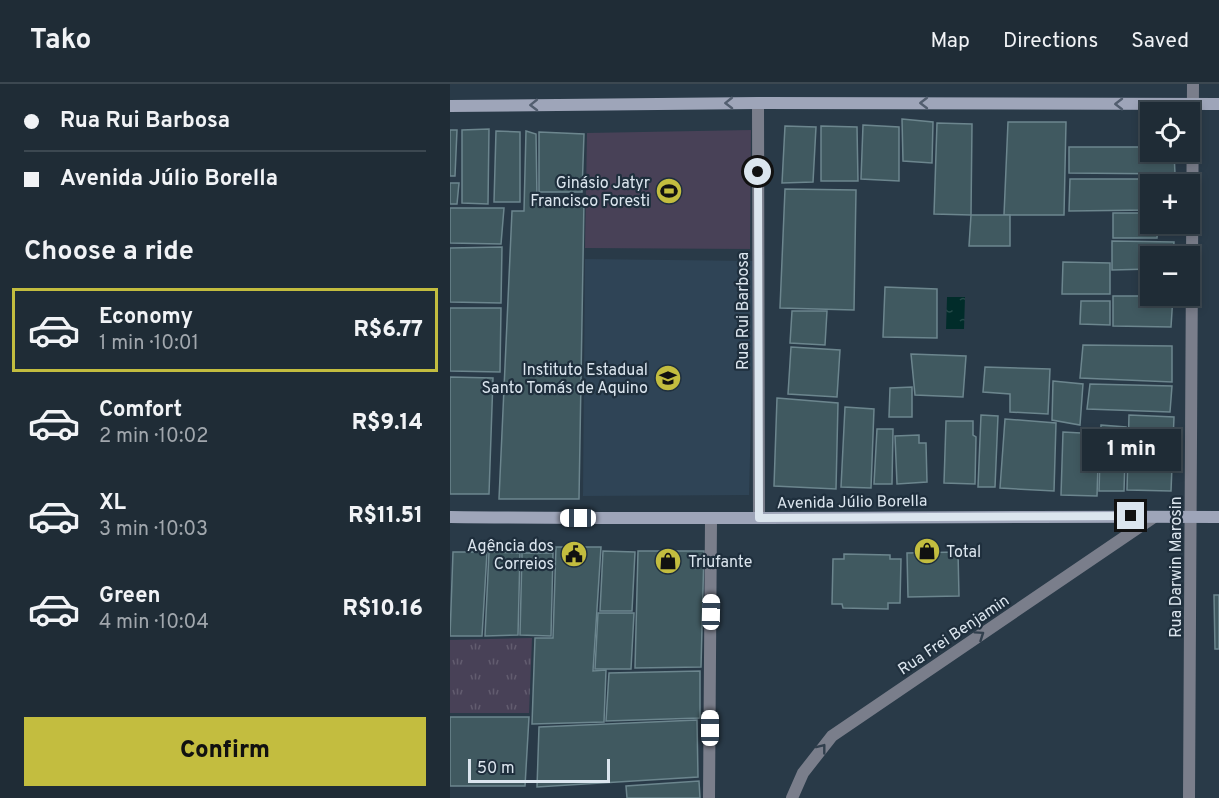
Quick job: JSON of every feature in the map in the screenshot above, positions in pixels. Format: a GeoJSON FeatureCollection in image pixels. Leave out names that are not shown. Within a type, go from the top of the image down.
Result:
{"type":"FeatureCollection","features":[{"type":"Feature","properties":{"kind":"main road"},"geometry":{"type":"LineString","coordinates":[[450,106],[758,103],[1140,104]]}},
{"type":"Feature","properties":{"kind":"main road"},"geometry":{"type":"LineString","coordinates":[[1200,104],[1219,104]]}},
{"type":"Feature","properties":{"kind":"main road","name":"Avenida Júlio Borella"},"geometry":{"type":"LineString","coordinates":[[450,517],[711,519],[1219,517]]}},
{"type":"Feature","properties":{"kind":"street","name":"Rua Darwin Marosin"},"geometry":{"type":"LineString","coordinates":[[1192,102],[1193,84]]}},
{"type":"Feature","properties":{"kind":"street","name":"Rua Rui Barbosa"},"geometry":{"type":"LineString","coordinates":[[758,103],[759,518]]}},
{"type":"Feature","properties":{"kind":"street","name":"Rua Darwin Marosin"},"geometry":{"type":"LineString","coordinates":[[1189,798],[1192,162]]}},
{"type":"Feature","properties":{"kind":"street","name":"Rua Frei Benjamin"},"geometry":{"type":"LineString","coordinates":[[792,798],[803,773],[832,736],[1154,517]]}},
{"type":"Feature","properties":{"kind":"street"},"geometry":{"type":"LineString","coordinates":[[709,798],[711,519]]}},
{"type":"Feature","properties":{"kind":"shaded area","name":"Instituto Estadual Santo Tomás de Aquino"},"geometry":{"type":"Polygon","coordinates":[[[585,259],[755,261],[749,495],[583,496],[585,259]]]}},
{"type":"Feature","properties":{"kind":"green space","name":"Ginásio Jatyr Francisco Foresti"},"geometry":{"type":"Polygon","coordinates":[[[751,130],[750,249],[585,248],[587,133],[751,130]]]}},
{"type":"Feature","properties":{"kind":"green space"},"geometry":{"type":"Polygon","coordinates":[[[532,638],[529,713],[450,713],[450,640],[532,638]]]}},
{"type":"Feature","properties":{"kind":"water"},"geometry":{"type":"Polygon","coordinates":[[[947,297],[965,297],[964,329],[946,329],[947,297]]]}},
{"type":"Feature","properties":{"kind":"building"},"geometry":{"type":"Polygon","coordinates":[[[902,119],[933,122],[932,163],[903,161],[902,119]]]}},
{"type":"Feature","properties":{"kind":"building"},"geometry":{"type":"Polygon","coordinates":[[[1008,122],[1066,122],[1064,215],[1004,215],[1008,122]]]}},
{"type":"Feature","properties":{"kind":"building"},"geometry":{"type":"Polygon","coordinates":[[[937,123],[972,124],[971,215],[934,214],[937,123]]]}},
{"type":"Feature","properties":{"kind":"building"},"geometry":{"type":"Polygon","coordinates":[[[863,125],[899,127],[899,181],[861,179],[863,125]]]}},
{"type":"Feature","properties":{"kind":"building"},"geometry":{"type":"Polygon","coordinates":[[[785,126],[816,127],[813,182],[782,183],[785,126]]]}},
{"type":"Feature","properties":{"kind":"building"},"geometry":{"type":"Polygon","coordinates":[[[821,126],[857,127],[858,181],[821,181],[821,126]]]}},
{"type":"Feature","properties":{"kind":"building"},"geometry":{"type":"Polygon","coordinates":[[[489,129],[488,204],[462,203],[462,130],[489,129]]]}},
{"type":"Feature","properties":{"kind":"building"},"geometry":{"type":"Polygon","coordinates":[[[450,130],[457,130],[455,176],[450,176],[450,130]]]}},
{"type":"Feature","properties":{"kind":"building"},"geometry":{"type":"Polygon","coordinates":[[[496,131],[520,132],[520,202],[494,202],[496,131]]]}},
{"type":"Feature","properties":{"kind":"building"},"geometry":{"type":"Polygon","coordinates":[[[526,131],[536,134],[537,198],[584,200],[579,499],[499,499],[512,211],[524,211],[526,131]]]}},
{"type":"Feature","properties":{"kind":"building"},"geometry":{"type":"Polygon","coordinates":[[[539,132],[584,134],[582,192],[539,192],[539,132]]]}},
{"type":"Feature","properties":{"kind":"building"},"geometry":{"type":"Polygon","coordinates":[[[1069,147],[1140,147],[1140,162],[1174,162],[1175,174],[1069,173],[1069,147]]]}},
{"type":"Feature","properties":{"kind":"building"},"geometry":{"type":"Polygon","coordinates":[[[1070,179],[1140,179],[1140,210],[1069,211],[1070,179]]]}},
{"type":"Feature","properties":{"kind":"building"},"geometry":{"type":"Polygon","coordinates":[[[450,183],[459,183],[457,204],[450,204],[450,183]]]}},
{"type":"Feature","properties":{"kind":"building"},"geometry":{"type":"Polygon","coordinates":[[[785,189],[856,190],[854,310],[780,308],[785,189]]]}},
{"type":"Feature","properties":{"kind":"building"},"geometry":{"type":"Polygon","coordinates":[[[450,208],[504,208],[501,244],[450,243],[450,208]]]}},
{"type":"Feature","properties":{"kind":"building"},"geometry":{"type":"Polygon","coordinates":[[[1113,213],[1140,213],[1140,234],[1157,234],[1157,238],[1113,238],[1113,213]]]}},
{"type":"Feature","properties":{"kind":"building"},"geometry":{"type":"Polygon","coordinates":[[[971,215],[1010,215],[1010,246],[969,246],[971,215]]]}},
{"type":"Feature","properties":{"kind":"building"},"geometry":{"type":"Polygon","coordinates":[[[1112,241],[1174,242],[1174,246],[1140,246],[1140,269],[1112,270],[1112,241]]]}},
{"type":"Feature","properties":{"kind":"building"},"geometry":{"type":"Polygon","coordinates":[[[502,247],[501,303],[450,302],[450,248],[502,247]]]}},
{"type":"Feature","properties":{"kind":"building"},"geometry":{"type":"Polygon","coordinates":[[[1063,262],[1110,263],[1110,294],[1062,294],[1063,262]]]}},
{"type":"Feature","properties":{"kind":"building"},"geometry":{"type":"Polygon","coordinates":[[[885,287],[937,289],[937,338],[883,337],[885,287]]]}},
{"type":"Feature","properties":{"kind":"building"},"geometry":{"type":"Polygon","coordinates":[[[1113,296],[1140,296],[1140,306],[1172,306],[1171,327],[1113,326],[1113,296]]]}},
{"type":"Feature","properties":{"kind":"building"},"geometry":{"type":"Polygon","coordinates":[[[1081,301],[1110,301],[1110,325],[1080,324],[1081,301]]]}},
{"type":"Feature","properties":{"kind":"building"},"geometry":{"type":"Polygon","coordinates":[[[450,308],[501,308],[500,372],[450,371],[450,308]]]}},
{"type":"Feature","properties":{"kind":"building"},"geometry":{"type":"Polygon","coordinates":[[[792,311],[827,311],[825,345],[790,343],[792,311]]]}},
{"type":"Feature","properties":{"kind":"building"},"geometry":{"type":"Polygon","coordinates":[[[1083,345],[1172,346],[1172,382],[1080,378],[1083,345]]]}},
{"type":"Feature","properties":{"kind":"building"},"geometry":{"type":"Polygon","coordinates":[[[791,347],[840,350],[837,397],[788,394],[791,347]]]}},
{"type":"Feature","properties":{"kind":"building"},"geometry":{"type":"Polygon","coordinates":[[[911,354],[966,356],[963,397],[915,395],[911,354]]]}},
{"type":"Feature","properties":{"kind":"building"},"geometry":{"type":"Polygon","coordinates":[[[985,367],[1050,369],[1048,414],[1010,412],[1010,394],[983,392],[985,367]]]}},
{"type":"Feature","properties":{"kind":"building"},"geometry":{"type":"Polygon","coordinates":[[[450,377],[493,378],[489,494],[450,494],[450,377]]]}},
{"type":"Feature","properties":{"kind":"building"},"geometry":{"type":"Polygon","coordinates":[[[1053,381],[1083,384],[1080,425],[1052,420],[1053,381]]]}},
{"type":"Feature","properties":{"kind":"building"},"geometry":{"type":"Polygon","coordinates":[[[1090,384],[1172,386],[1170,412],[1087,409],[1090,384]]]}},
{"type":"Feature","properties":{"kind":"building"},"geometry":{"type":"Polygon","coordinates":[[[912,387],[912,417],[889,417],[890,388],[912,387]]]}},
{"type":"Feature","properties":{"kind":"building"},"geometry":{"type":"Polygon","coordinates":[[[777,398],[838,403],[836,489],[774,486],[777,398]]]}},
{"type":"Feature","properties":{"kind":"building"},"geometry":{"type":"Polygon","coordinates":[[[845,407],[874,409],[871,488],[841,487],[845,407]]]}},
{"type":"Feature","properties":{"kind":"building"},"geometry":{"type":"Polygon","coordinates":[[[981,415],[998,416],[995,487],[978,487],[981,415]]]}},
{"type":"Feature","properties":{"kind":"building"},"geometry":{"type":"Polygon","coordinates":[[[1129,415],[1174,417],[1171,491],[1127,490],[1129,415]]]}},
{"type":"Feature","properties":{"kind":"building"},"geometry":{"type":"Polygon","coordinates":[[[1005,419],[1056,423],[1054,491],[1000,488],[1005,419]]]}},
{"type":"Feature","properties":{"kind":"building"},"geometry":{"type":"Polygon","coordinates":[[[946,421],[973,421],[973,435],[976,437],[975,484],[944,483],[946,421]]]}},
{"type":"Feature","properties":{"kind":"building"},"geometry":{"type":"Polygon","coordinates":[[[1101,425],[1126,427],[1124,491],[1099,491],[1101,425]]]}},
{"type":"Feature","properties":{"kind":"building"},"geometry":{"type":"Polygon","coordinates":[[[877,429],[893,429],[892,484],[874,484],[877,429]]]}},
{"type":"Feature","properties":{"kind":"building"},"geometry":{"type":"Polygon","coordinates":[[[1063,432],[1099,434],[1097,496],[1061,495],[1063,432]]]}},
{"type":"Feature","properties":{"kind":"building"},"geometry":{"type":"Polygon","coordinates":[[[919,435],[919,443],[926,443],[927,482],[897,484],[895,436],[919,435]]]}},
{"type":"Feature","properties":{"kind":"building"},"geometry":{"type":"Polygon","coordinates":[[[556,547],[601,547],[593,671],[606,670],[604,722],[532,724],[535,638],[553,638],[556,547]]]}},
{"type":"Feature","properties":{"kind":"building"},"geometry":{"type":"Polygon","coordinates":[[[603,551],[635,552],[632,611],[600,611],[603,551]]]}},
{"type":"Feature","properties":{"kind":"building"},"geometry":{"type":"Polygon","coordinates":[[[638,551],[704,551],[701,667],[635,668],[638,551]]]}},
{"type":"Feature","properties":{"kind":"building"},"geometry":{"type":"Polygon","coordinates":[[[453,552],[487,552],[482,636],[450,636],[453,552]]]}},
{"type":"Feature","properties":{"kind":"building"},"geometry":{"type":"Polygon","coordinates":[[[489,552],[520,553],[518,635],[485,636],[489,552]]]}},
{"type":"Feature","properties":{"kind":"building"},"geometry":{"type":"Polygon","coordinates":[[[958,552],[959,596],[908,597],[907,553],[958,552]]]}},
{"type":"Feature","properties":{"kind":"building"},"geometry":{"type":"Polygon","coordinates":[[[522,553],[553,553],[551,636],[520,635],[522,553]]]}},
{"type":"Feature","properties":{"kind":"building"},"geometry":{"type":"Polygon","coordinates":[[[844,554],[890,555],[890,559],[901,559],[900,603],[888,603],[888,609],[843,608],[842,604],[832,604],[833,559],[844,559],[844,554]]]}},
{"type":"Feature","properties":{"kind":"building"},"geometry":{"type":"Polygon","coordinates":[[[1214,595],[1219,595],[1219,649],[1215,649],[1214,595]]]}},
{"type":"Feature","properties":{"kind":"building"},"geometry":{"type":"Polygon","coordinates":[[[598,613],[634,613],[631,669],[595,669],[598,613]]]}},
{"type":"Feature","properties":{"kind":"building"},"geometry":{"type":"Polygon","coordinates":[[[700,671],[700,718],[606,721],[609,673],[700,671]]]}},
{"type":"Feature","properties":{"kind":"building"},"geometry":{"type":"Polygon","coordinates":[[[450,717],[529,717],[525,786],[450,786],[450,717]]]}},
{"type":"Feature","properties":{"kind":"building"},"geometry":{"type":"Polygon","coordinates":[[[697,720],[698,777],[537,787],[539,727],[697,720]]]}},
{"type":"Feature","properties":{"kind":"building"},"geometry":{"type":"Polygon","coordinates":[[[699,781],[700,798],[627,798],[626,786],[699,781]]]}},
{"type":"Feature","properties":{"kind":"place","name":"Ginásio Jatyr Francisco Foresti"},"geometry":{"type":"Point","coordinates":[669,191]}},
{"type":"Feature","properties":{"kind":"place","name":"Instituto Estadual Santo Tomás de Aquino"},"geometry":{"type":"Point","coordinates":[668,378]}},
{"type":"Feature","properties":{"kind":"place","name":"Total"},"geometry":{"type":"Point","coordinates":[927,551]}},
{"type":"Feature","properties":{"kind":"place","name":"Agência dos Correios"},"geometry":{"type":"Point","coordinates":[574,554]}},
{"type":"Feature","properties":{"kind":"place","name":"Triufante"},"geometry":{"type":"Point","coordinates":[668,561]}},
{"type":"Feature","properties":{"kind":"route"},"geometry":{"type":"LineString","coordinates":[[758,172],[759,518],[1131,516]]}}]}
